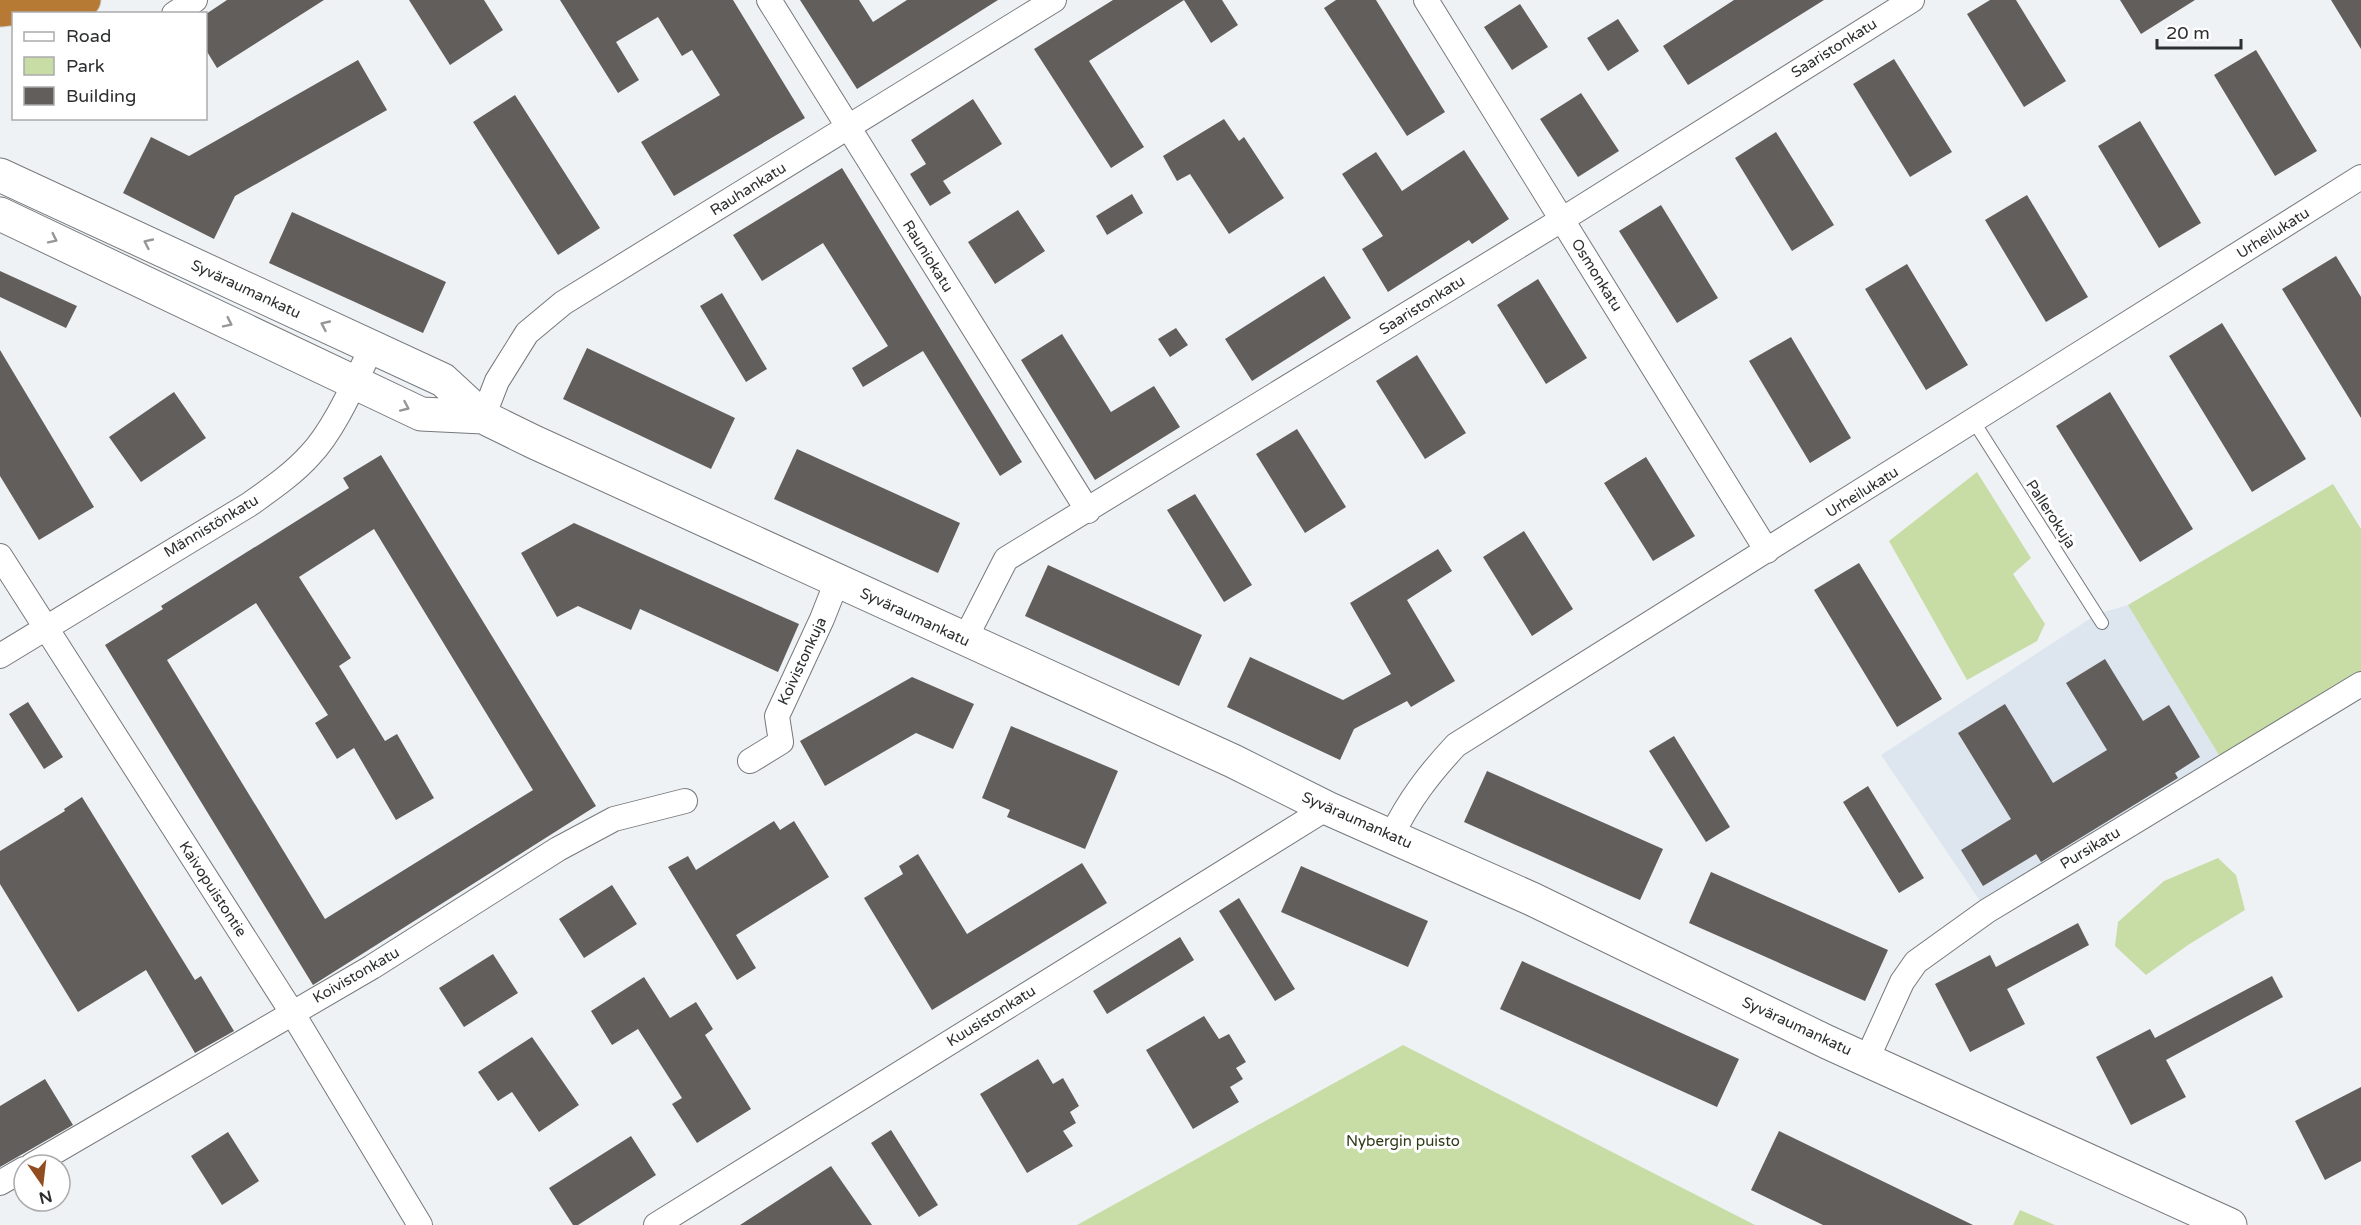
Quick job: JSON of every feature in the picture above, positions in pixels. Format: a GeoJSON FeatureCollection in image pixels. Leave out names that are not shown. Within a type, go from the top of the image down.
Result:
{"type":"FeatureCollection","features":[{"type":"Feature","properties":{"kind":"highway"},"geometry":{"type":"LineString","coordinates":[[0,10],[67,6]]}},
{"type":"Feature","properties":{"kind":"main road","name":"Syväraumankatu"},"geometry":{"type":"LineString","coordinates":[[0,175],[443,380],[483,417],[1233,761],[1327,808],[1392,835],[1867,1059],[2230,1225]]}},
{"type":"Feature","properties":{"kind":"main road","name":"Syväraumankatu"},"geometry":{"type":"LineString","coordinates":[[0,214],[421,414],[483,417]]}},
{"type":"Feature","properties":{"kind":"street"},"geometry":{"type":"LineString","coordinates":[[177,12],[195,0]]}},
{"type":"Feature","properties":{"kind":"street","name":"Rauniokatu"},"geometry":{"type":"LineString","coordinates":[[769,0],[1088,511]]}},
{"type":"Feature","properties":{"kind":"street","name":"Rauhankatu"},"geometry":{"type":"LineString","coordinates":[[483,417],[497,381],[527,333],[563,303],[1054,0]]}},
{"type":"Feature","properties":{"kind":"street","name":"Osmonkatu"},"geometry":{"type":"LineString","coordinates":[[1426,0],[1767,551]]}},
{"type":"Feature","properties":{"kind":"street","name":"Saaristonkatu"},"geometry":{"type":"LineString","coordinates":[[964,639],[1006,559],[1563,219],[1912,0]]}},
{"type":"Feature","properties":{"kind":"street","name":"Urheilukatu"},"geometry":{"type":"LineString","coordinates":[[1392,835],[1408,802],[1426,777],[1456,745],[2361,177]]}},
{"type":"Feature","properties":{"kind":"street","name":"Männistönkatu"},"geometry":{"type":"LineString","coordinates":[[0,656],[250,504],[285,478],[312,453],[354,384],[372,347]]}},
{"type":"Feature","properties":{"kind":"street","name":"Kaivopuistontie"},"geometry":{"type":"LineString","coordinates":[[0,556],[293,1014],[420,1225]]}},
{"type":"Feature","properties":{"kind":"street","name":"Koivistonkuja"},"geometry":{"type":"LineString","coordinates":[[750,761],[781,742],[777,716],[837,581]]}},
{"type":"Feature","properties":{"kind":"street","name":"Pursikatu"},"geometry":{"type":"LineString","coordinates":[[1867,1059],[1902,982],[1916,962],[1987,911],[2361,684]]}},
{"type":"Feature","properties":{"kind":"street","name":"Koivistonkatu"},"geometry":{"type":"LineString","coordinates":[[53,1153],[372,967],[558,849],[614,819],[686,801]]}},
{"type":"Feature","properties":{"kind":"street","name":"Kuusistonkatu"},"geometry":{"type":"LineString","coordinates":[[656,1225],[1327,808]]}},
{"type":"Feature","properties":{"kind":"lane","name":"Pallerokuja"},"geometry":{"type":"LineString","coordinates":[[1974,422],[2102,623]]}},
{"type":"Feature","properties":{"kind":"shaded area"},"geometry":{"type":"Polygon","coordinates":[[[2333,484],[2361,529],[2361,684],[1987,911],[1881,755],[2097,614],[2128,605],[2333,484]]]}},
{"type":"Feature","properties":{"kind":"green space"},"geometry":{"type":"Polygon","coordinates":[[[1977,472],[2031,558],[2013,574],[2045,624],[2037,641],[1967,680],[1889,541],[1977,472]]]}},
{"type":"Feature","properties":{"kind":"green space"},"geometry":{"type":"Polygon","coordinates":[[[2333,484],[2361,529],[2361,684],[2225,765],[2128,605],[2333,484]]]}},
{"type":"Feature","properties":{"kind":"green space"},"geometry":{"type":"Polygon","coordinates":[[[2218,858],[2236,875],[2245,910],[2188,945],[2146,975],[2115,946],[2118,922],[2164,881],[2218,858]]]}},
{"type":"Feature","properties":{"kind":"green space","name":"Nybergin puisto"},"geometry":{"type":"Polygon","coordinates":[[[1403,1045],[1755,1225],[1077,1225],[1403,1045]]]}},
{"type":"Feature","properties":{"kind":"green space"},"geometry":{"type":"Polygon","coordinates":[[[2020,1210],[2055,1225],[2013,1225],[2020,1210]]]}},
{"type":"Feature","properties":{"kind":"building"},"geometry":{"type":"Polygon","coordinates":[[[227,0],[324,0],[217,68],[207,52],[207,13],[227,0]]]}},
{"type":"Feature","properties":{"kind":"building"},"geometry":{"type":"Polygon","coordinates":[[[409,0],[484,0],[503,30],[450,65],[409,0]]]}},
{"type":"Feature","properties":{"kind":"building"},"geometry":{"type":"Polygon","coordinates":[[[560,0],[733,0],[805,118],[674,196],[641,142],[720,95],[692,50],[682,56],[658,17],[616,42],[639,80],[618,93],[560,0]]]}},
{"type":"Feature","properties":{"kind":"building"},"geometry":{"type":"Polygon","coordinates":[[[800,0],[859,0],[873,22],[907,0],[998,0],[857,89],[800,0]]]}},
{"type":"Feature","properties":{"kind":"building"},"geometry":{"type":"Polygon","coordinates":[[[1113,0],[1184,0],[1089,61],[1144,147],[1111,168],[1034,49],[1113,0]]]}},
{"type":"Feature","properties":{"kind":"building"},"geometry":{"type":"Polygon","coordinates":[[[1184,0],[1222,0],[1238,25],[1211,43],[1184,0]]]}},
{"type":"Feature","properties":{"kind":"building"},"geometry":{"type":"Polygon","coordinates":[[[1336,0],[1376,0],[1445,112],[1407,136],[1324,8],[1336,0]]]}},
{"type":"Feature","properties":{"kind":"building"},"geometry":{"type":"Polygon","coordinates":[[[1734,0],[1824,0],[1688,85],[1663,46],[1734,0]]]}},
{"type":"Feature","properties":{"kind":"building"},"geometry":{"type":"Polygon","coordinates":[[[1990,0],[2016,0],[2066,81],[2024,107],[1967,14],[1990,0]]]}},
{"type":"Feature","properties":{"kind":"building"},"geometry":{"type":"Polygon","coordinates":[[[2120,0],[2195,0],[2141,34],[2120,0]]]}},
{"type":"Feature","properties":{"kind":"building"},"geometry":{"type":"Polygon","coordinates":[[[2331,0],[2361,0],[2361,49],[2331,0]]]}},
{"type":"Feature","properties":{"kind":"building"},"geometry":{"type":"Polygon","coordinates":[[[1520,4],[1548,47],[1512,70],[1484,27],[1520,4]]]}},
{"type":"Feature","properties":{"kind":"building"},"geometry":{"type":"Polygon","coordinates":[[[1618,19],[1639,51],[1608,71],[1587,38],[1618,19]]]}},
{"type":"Feature","properties":{"kind":"building"},"geometry":{"type":"Polygon","coordinates":[[[2256,50],[2317,151],[2275,176],[2214,75],[2256,50]]]}},
{"type":"Feature","properties":{"kind":"building"},"geometry":{"type":"Polygon","coordinates":[[[1894,59],[1952,152],[1910,177],[1853,84],[1894,59]]]}},
{"type":"Feature","properties":{"kind":"building"},"geometry":{"type":"Polygon","coordinates":[[[358,60],[387,110],[235,196],[214,239],[123,193],[151,137],[189,156],[358,60]]]}},
{"type":"Feature","properties":{"kind":"building"},"geometry":{"type":"Polygon","coordinates":[[[1581,93],[1619,151],[1578,177],[1540,119],[1581,93]]]}},
{"type":"Feature","properties":{"kind":"building"},"geometry":{"type":"Polygon","coordinates":[[[515,95],[600,228],[558,255],[473,122],[515,95]]]}},
{"type":"Feature","properties":{"kind":"building"},"geometry":{"type":"Polygon","coordinates":[[[973,99],[1002,144],[943,181],[951,193],[930,206],[910,174],[926,164],[911,140],[973,99]]]}},
{"type":"Feature","properties":{"kind":"building"},"geometry":{"type":"Polygon","coordinates":[[[1224,119],[1239,141],[1244,137],[1284,198],[1229,234],[1190,174],[1177,181],[1163,156],[1224,119]]]}},
{"type":"Feature","properties":{"kind":"building"},"geometry":{"type":"Polygon","coordinates":[[[2140,121],[2201,223],[2159,248],[2098,146],[2140,121]]]}},
{"type":"Feature","properties":{"kind":"building"},"geometry":{"type":"Polygon","coordinates":[[[1776,132],[1834,225],[1792,251],[1735,158],[1776,132]]]}},
{"type":"Feature","properties":{"kind":"building"},"geometry":{"type":"Polygon","coordinates":[[[1464,150],[1509,219],[1472,244],[1469,240],[1388,292],[1362,249],[1383,236],[1342,174],[1376,152],[1402,191],[1464,150]]]}},
{"type":"Feature","properties":{"kind":"building"},"geometry":{"type":"Polygon","coordinates":[[[842,168],[1022,462],[1000,476],[923,351],[863,387],[852,368],[888,346],[823,243],[762,281],[733,235],[842,168]]]}},
{"type":"Feature","properties":{"kind":"building"},"geometry":{"type":"Polygon","coordinates":[[[1132,194],[1143,213],[1107,235],[1096,216],[1132,194]]]}},
{"type":"Feature","properties":{"kind":"building"},"geometry":{"type":"Polygon","coordinates":[[[2027,195],[2088,297],[2046,322],[1985,220],[2027,195]]]}},
{"type":"Feature","properties":{"kind":"building"},"geometry":{"type":"Polygon","coordinates":[[[1661,205],[1718,298],[1677,323],[1619,231],[1661,205]]]}},
{"type":"Feature","properties":{"kind":"building"},"geometry":{"type":"Polygon","coordinates":[[[1018,210],[1045,251],[995,284],[968,242],[1018,210]]]}},
{"type":"Feature","properties":{"kind":"building"},"geometry":{"type":"Polygon","coordinates":[[[292,212],[446,282],[423,333],[269,263],[292,212]]]}},
{"type":"Feature","properties":{"kind":"building"},"geometry":{"type":"Polygon","coordinates":[[[2336,256],[2361,297],[2361,418],[2282,289],[2336,256]]]}},
{"type":"Feature","properties":{"kind":"building"},"geometry":{"type":"Polygon","coordinates":[[[1907,264],[1968,365],[1926,390],[1865,289],[1907,264]]]}},
{"type":"Feature","properties":{"kind":"building"},"geometry":{"type":"Polygon","coordinates":[[[0,271],[77,306],[66,328],[0,297],[0,271]]]}},
{"type":"Feature","properties":{"kind":"building"},"geometry":{"type":"Polygon","coordinates":[[[1324,276],[1351,318],[1252,381],[1225,339],[1324,276]]]}},
{"type":"Feature","properties":{"kind":"building"},"geometry":{"type":"Polygon","coordinates":[[[1538,279],[1587,358],[1546,384],[1497,305],[1538,279]]]}},
{"type":"Feature","properties":{"kind":"building"},"geometry":{"type":"Polygon","coordinates":[[[722,293],[767,369],[746,382],[700,306],[722,293]]]}},
{"type":"Feature","properties":{"kind":"building"},"geometry":{"type":"Polygon","coordinates":[[[2222,323],[2306,459],[2252,492],[2169,356],[2222,323]]]}},
{"type":"Feature","properties":{"kind":"building"},"geometry":{"type":"Polygon","coordinates":[[[1176,328],[1188,345],[1170,357],[1158,339],[1176,328]]]}},
{"type":"Feature","properties":{"kind":"building"},"geometry":{"type":"Polygon","coordinates":[[[1062,334],[1111,412],[1154,386],[1180,427],[1095,480],[1021,360],[1062,334]]]}},
{"type":"Feature","properties":{"kind":"building"},"geometry":{"type":"Polygon","coordinates":[[[1791,337],[1851,438],[1810,463],[1749,361],[1791,337]]]}},
{"type":"Feature","properties":{"kind":"building"},"geometry":{"type":"Polygon","coordinates":[[[587,348],[735,418],[711,469],[563,399],[587,348]]]}},
{"type":"Feature","properties":{"kind":"building"},"geometry":{"type":"Polygon","coordinates":[[[0,350],[94,507],[39,540],[0,476],[0,350]]]}},
{"type":"Feature","properties":{"kind":"building"},"geometry":{"type":"Polygon","coordinates":[[[1417,355],[1466,433],[1425,459],[1376,381],[1417,355]]]}},
{"type":"Feature","properties":{"kind":"building"},"geometry":{"type":"Polygon","coordinates":[[[174,392],[206,438],[141,482],[109,437],[174,392]]]}},
{"type":"Feature","properties":{"kind":"building"},"geometry":{"type":"Polygon","coordinates":[[[2110,392],[2193,529],[2140,562],[2056,426],[2110,392]]]}},
{"type":"Feature","properties":{"kind":"building"},"geometry":{"type":"Polygon","coordinates":[[[1297,429],[1346,507],[1305,533],[1256,454],[1297,429]]]}},
{"type":"Feature","properties":{"kind":"building"},"geometry":{"type":"Polygon","coordinates":[[[797,449],[960,523],[938,573],[774,499],[797,449]]]}},
{"type":"Feature","properties":{"kind":"building"},"geometry":{"type":"Polygon","coordinates":[[[381,455],[596,806],[313,985],[105,645],[163,609],[161,606],[349,488],[343,478],[381,455]],[[374,529],[299,577],[351,658],[339,666],[385,741],[397,734],[434,798],[396,820],[354,748],[337,759],[315,723],[328,715],[256,603],[167,660],[325,919],[533,790],[374,529]]]}},
{"type":"Feature","properties":{"kind":"building"},"geometry":{"type":"Polygon","coordinates":[[[1646,457],[1695,536],[1653,561],[1604,483],[1646,457]]]}},
{"type":"Feature","properties":{"kind":"building"},"geometry":{"type":"Polygon","coordinates":[[[1195,494],[1252,585],[1224,602],[1167,510],[1195,494]]]}},
{"type":"Feature","properties":{"kind":"building"},"geometry":{"type":"Polygon","coordinates":[[[574,523],[799,624],[778,672],[640,609],[631,630],[578,606],[557,617],[521,553],[574,523]]]}},
{"type":"Feature","properties":{"kind":"building"},"geometry":{"type":"Polygon","coordinates":[[[1524,531],[1573,609],[1532,636],[1483,557],[1524,531]]]}},
{"type":"Feature","properties":{"kind":"building"},"geometry":{"type":"Polygon","coordinates":[[[1438,549],[1452,571],[1407,600],[1455,681],[1411,707],[1407,701],[1354,729],[1340,760],[1227,707],[1250,657],[1343,700],[1391,674],[1350,603],[1438,549]]]}},
{"type":"Feature","properties":{"kind":"building"},"geometry":{"type":"Polygon","coordinates":[[[1859,563],[1942,699],[1897,727],[1814,590],[1859,563]]]}},
{"type":"Feature","properties":{"kind":"building"},"geometry":{"type":"Polygon","coordinates":[[[1048,565],[1202,635],[1179,686],[1025,616],[1048,565]]]}},
{"type":"Feature","properties":{"kind":"building"},"geometry":{"type":"Polygon","coordinates":[[[2105,659],[2143,721],[2169,705],[2200,757],[2175,773],[2178,778],[2041,862],[2036,854],[1983,886],[1961,850],[2011,819],[1958,733],[2005,704],[2053,783],[2107,750],[2066,683],[2105,659]]]}},
{"type":"Feature","properties":{"kind":"building"},"geometry":{"type":"Polygon","coordinates":[[[912,677],[974,704],[953,749],[916,733],[825,786],[800,741],[912,677]]]}},
{"type":"Feature","properties":{"kind":"building"},"geometry":{"type":"Polygon","coordinates":[[[28,702],[63,757],[44,769],[9,714],[28,702]]]}},
{"type":"Feature","properties":{"kind":"building"},"geometry":{"type":"Polygon","coordinates":[[[1011,726],[1118,771],[1085,849],[1007,817],[1010,810],[982,798],[1011,726]]]}},
{"type":"Feature","properties":{"kind":"building"},"geometry":{"type":"Polygon","coordinates":[[[1674,736],[1730,827],[1706,842],[1649,751],[1674,736]]]}},
{"type":"Feature","properties":{"kind":"building"},"geometry":{"type":"Polygon","coordinates":[[[1487,771],[1663,849],[1640,900],[1464,822],[1487,771]]]}},
{"type":"Feature","properties":{"kind":"building"},"geometry":{"type":"Polygon","coordinates":[[[1868,786],[1924,878],[1899,893],[1843,802],[1868,786]]]}},
{"type":"Feature","properties":{"kind":"building"},"geometry":{"type":"Polygon","coordinates":[[[82,797],[195,980],[201,976],[234,1031],[195,1053],[146,970],[78,1012],[0,884],[0,851],[65,811],[64,809],[82,797]]]}},
{"type":"Feature","properties":{"kind":"building"},"geometry":{"type":"Polygon","coordinates":[[[774,821],[780,830],[794,821],[829,877],[736,935],[756,968],[737,980],[668,867],[688,856],[696,870],[774,821]]]}},
{"type":"Feature","properties":{"kind":"building"},"geometry":{"type":"Polygon","coordinates":[[[918,854],[967,934],[1082,863],[1107,903],[932,1010],[864,898],[903,874],[899,866],[918,854]]]}},
{"type":"Feature","properties":{"kind":"building"},"geometry":{"type":"Polygon","coordinates":[[[1301,866],[1428,921],[1408,967],[1281,912],[1301,866]]]}},
{"type":"Feature","properties":{"kind":"building"},"geometry":{"type":"Polygon","coordinates":[[[1711,872],[1888,950],[1865,1001],[1689,923],[1711,872]]]}},
{"type":"Feature","properties":{"kind":"building"},"geometry":{"type":"Polygon","coordinates":[[[612,885],[637,924],[584,958],[559,919],[612,885]]]}},
{"type":"Feature","properties":{"kind":"building"},"geometry":{"type":"Polygon","coordinates":[[[1239,898],[1295,989],[1275,1001],[1219,911],[1239,898]]]}},
{"type":"Feature","properties":{"kind":"building"},"geometry":{"type":"Polygon","coordinates":[[[2078,923],[2089,945],[2007,989],[2025,1024],[1970,1052],[1935,984],[1990,955],[1996,967],[2078,923]]]}},
{"type":"Feature","properties":{"kind":"building"},"geometry":{"type":"Polygon","coordinates":[[[1180,937],[1194,960],[1107,1014],[1093,991],[1180,937]]]}},
{"type":"Feature","properties":{"kind":"building"},"geometry":{"type":"Polygon","coordinates":[[[493,954],[518,993],[464,1027],[439,988],[493,954]]]}},
{"type":"Feature","properties":{"kind":"building"},"geometry":{"type":"Polygon","coordinates":[[[1522,961],[1739,1059],[1717,1107],[1500,1009],[1522,961]]]}},
{"type":"Feature","properties":{"kind":"building"},"geometry":{"type":"Polygon","coordinates":[[[2272,976],[2283,997],[2166,1060],[2186,1097],[2131,1125],[2096,1057],[2150,1029],[2155,1038],[2272,976]]]}},
{"type":"Feature","properties":{"kind":"building"},"geometry":{"type":"Polygon","coordinates":[[[644,977],[670,1018],[696,1002],[713,1029],[705,1035],[751,1109],[697,1143],[672,1104],[682,1098],[638,1029],[612,1045],[591,1011],[644,977]]]}},
{"type":"Feature","properties":{"kind":"building"},"geometry":{"type":"Polygon","coordinates":[[[1204,1016],[1219,1039],[1229,1034],[1246,1062],[1236,1068],[1243,1079],[1230,1087],[1239,1102],[1193,1129],[1146,1050],[1204,1016]]]}},
{"type":"Feature","properties":{"kind":"building"},"geometry":{"type":"Polygon","coordinates":[[[532,1037],[579,1105],[539,1132],[512,1092],[498,1101],[478,1072],[532,1037]]]}},
{"type":"Feature","properties":{"kind":"building"},"geometry":{"type":"Polygon","coordinates":[[[1038,1059],[1053,1084],[1063,1078],[1079,1106],[1070,1112],[1076,1123],[1063,1131],[1073,1146],[1027,1173],[980,1094],[1038,1059]]]}},
{"type":"Feature","properties":{"kind":"building"},"geometry":{"type":"Polygon","coordinates":[[[45,1079],[73,1125],[24,1153],[12,1153],[12,1160],[0,1167],[0,1106],[45,1079]]]}},
{"type":"Feature","properties":{"kind":"building"},"geometry":{"type":"Polygon","coordinates":[[[2361,1087],[2361,1161],[2325,1180],[2295,1121],[2361,1087]]]}},
{"type":"Feature","properties":{"kind":"building"},"geometry":{"type":"Polygon","coordinates":[[[891,1130],[938,1205],[919,1217],[871,1143],[891,1130]]]}},
{"type":"Feature","properties":{"kind":"building"},"geometry":{"type":"Polygon","coordinates":[[[1779,1131],[1973,1225],[1823,1225],[1751,1190],[1779,1131]]]}},
{"type":"Feature","properties":{"kind":"building"},"geometry":{"type":"Polygon","coordinates":[[[228,1132],[259,1181],[222,1205],[191,1156],[228,1132]]]}},
{"type":"Feature","properties":{"kind":"building"},"geometry":{"type":"Polygon","coordinates":[[[631,1136],[656,1175],[578,1225],[573,1225],[549,1188],[631,1136]]]}},
{"type":"Feature","properties":{"kind":"building"},"geometry":{"type":"Polygon","coordinates":[[[831,1166],[872,1225],[740,1225],[831,1166]]]}}]}
